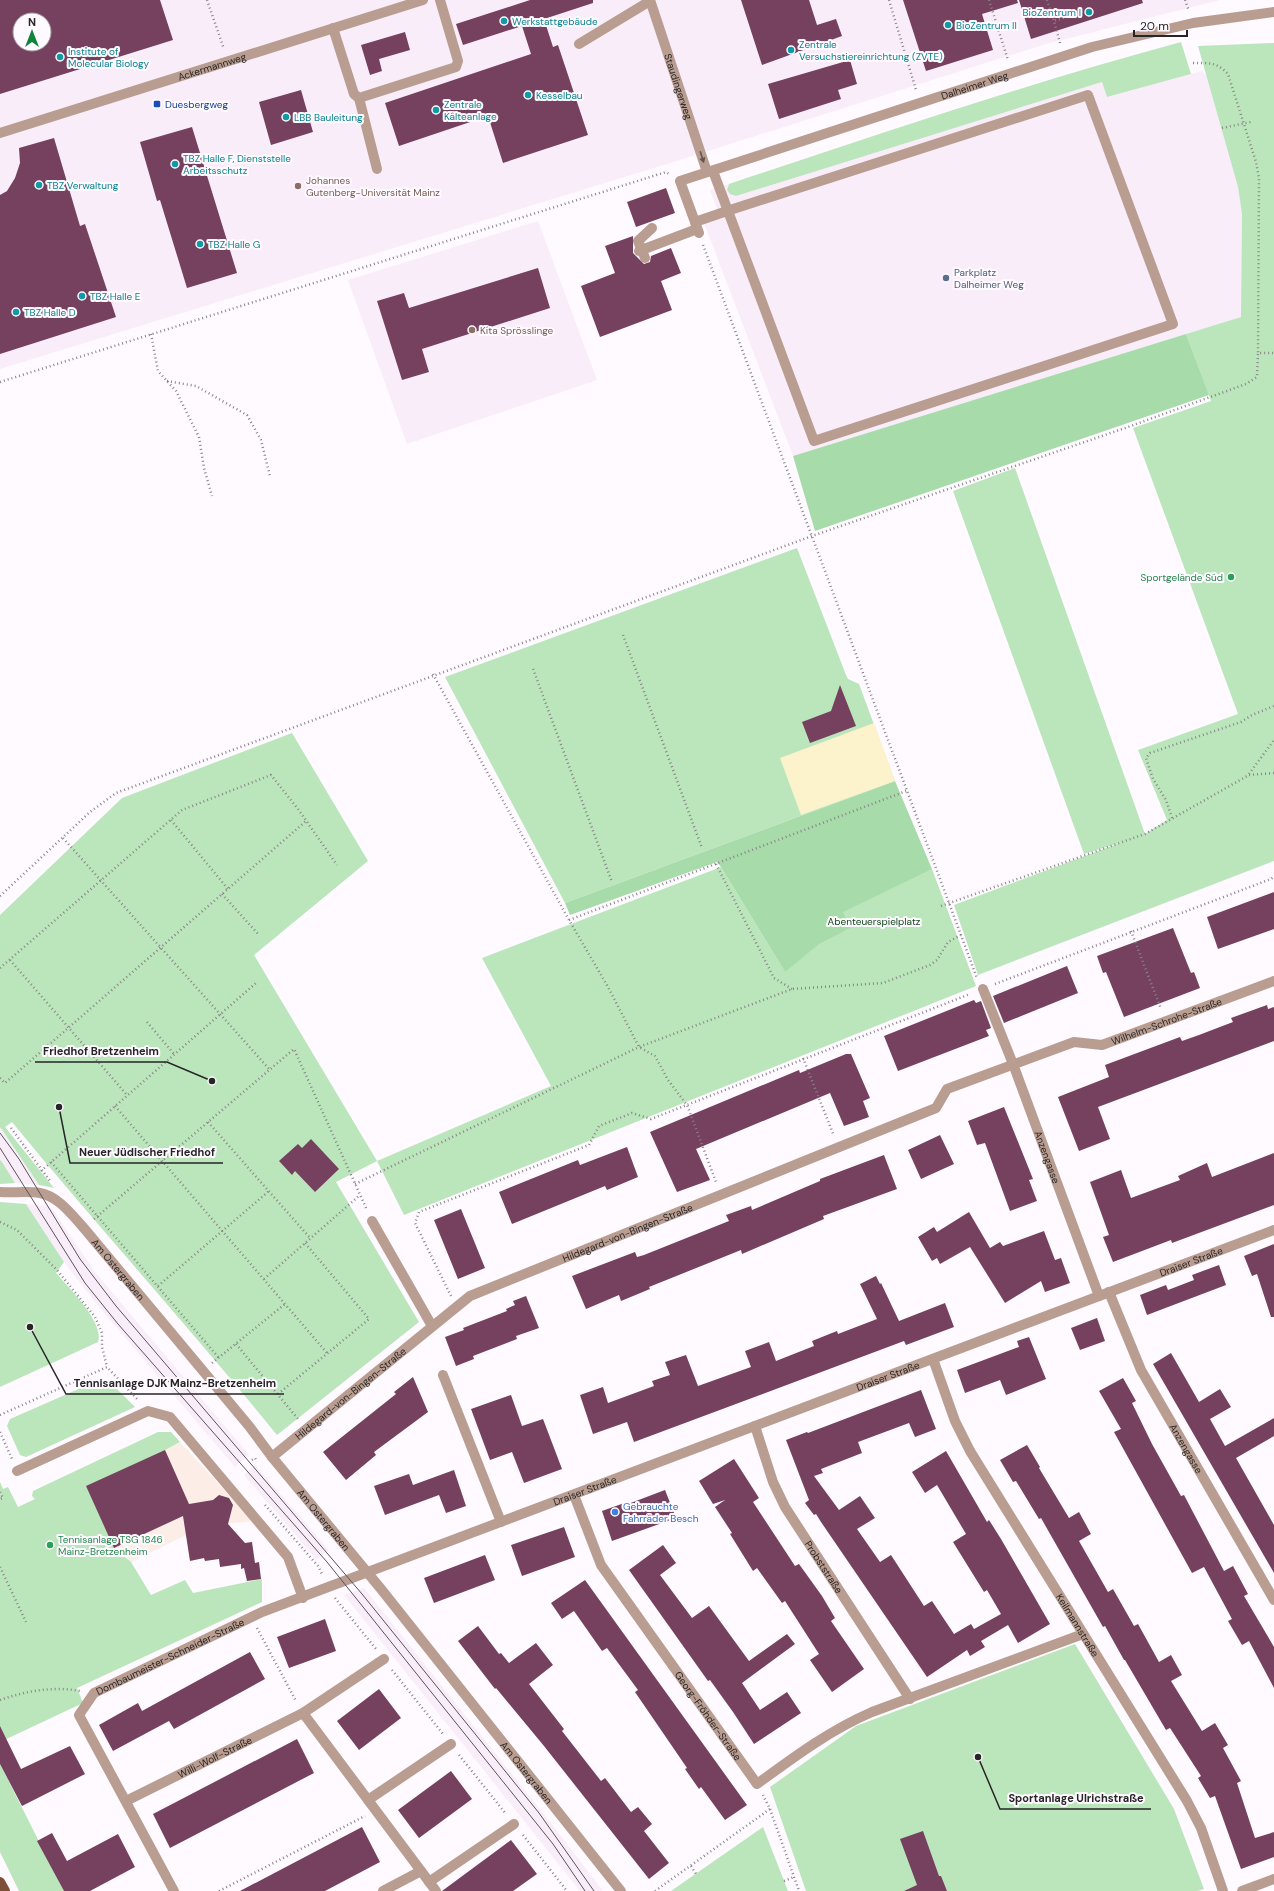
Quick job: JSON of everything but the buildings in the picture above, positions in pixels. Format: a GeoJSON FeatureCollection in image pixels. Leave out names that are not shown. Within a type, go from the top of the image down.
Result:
{"type":"FeatureCollection","features":[{"type":"Feature","properties":{"kind":"main road"},"geometry":{"type":"LineString","coordinates":[[0,1882],[5,1891]]}},
{"type":"Feature","properties":{"kind":"street","name":"Ackermannweg"},"geometry":{"type":"LineString","coordinates":[[0,133],[423,0]]}},
{"type":"Feature","properties":{"kind":"street"},"geometry":{"type":"LineString","coordinates":[[359,98],[456,67],[458,61],[440,0]]}},
{"type":"Feature","properties":{"kind":"street"},"geometry":{"type":"LineString","coordinates":[[579,44],[650,0]]}},
{"type":"Feature","properties":{"kind":"street","name":"Staudingerweg"},"geometry":{"type":"LineString","coordinates":[[650,0],[697,142],[727,211]]}},
{"type":"Feature","properties":{"kind":"street","name":"Dalheimer Weg"},"geometry":{"type":"LineString","coordinates":[[680,180],[1092,47],[1184,25],[1274,12]]}},
{"type":"Feature","properties":{"kind":"street"},"geometry":{"type":"LineString","coordinates":[[333,28],[354,94],[359,98],[377,169]]}},
{"type":"Feature","properties":{"kind":"street"},"geometry":{"type":"LineString","coordinates":[[652,228],[638,241],[642,253],[697,228],[727,211],[1088,95],[1173,324],[814,441],[727,211]]}},
{"type":"Feature","properties":{"kind":"street"},"geometry":{"type":"LineString","coordinates":[[680,180],[697,228]]}},
{"type":"Feature","properties":{"kind":"street","name":"Wilhelm-Schrohe-Straße"},"geometry":{"type":"LineString","coordinates":[[1013,1064],[1074,1042],[1102,1045],[1274,981]]}},
{"type":"Feature","properties":{"kind":"street","name":"Anzengasse"},"geometry":{"type":"LineString","coordinates":[[983,989],[1013,1064],[1099,1296]]}},
{"type":"Feature","properties":{"kind":"street","name":"Hildegard-von-Bingen-Straße"},"geometry":{"type":"LineString","coordinates":[[272,1457],[470,1296],[722,1195],[838,1146],[936,1108],[947,1089],[1013,1064]]}},
{"type":"Feature","properties":{"kind":"street","name":"Am Ostergraben"},"geometry":{"type":"LineString","coordinates":[[0,1192],[39,1192],[52,1198],[68,1210],[249,1426],[272,1457],[367,1573],[621,1891]]}},
{"type":"Feature","properties":{"kind":"street"},"geometry":{"type":"LineString","coordinates":[[372,1221],[432,1326]]}},
{"type":"Feature","properties":{"kind":"street","name":"Draiser Straße"},"geometry":{"type":"LineString","coordinates":[[367,1573],[1274,1230]]}},
{"type":"Feature","properties":{"kind":"street","name":"Anzengasse"},"geometry":{"type":"LineString","coordinates":[[1109,1292],[1141,1370],[1274,1600]]}},
{"type":"Feature","properties":{"kind":"street","name":"Keilmannstraße"},"geometry":{"type":"LineString","coordinates":[[933,1359],[955,1421],[970,1451],[1202,1828],[1224,1891]]}},
{"type":"Feature","properties":{"kind":"street"},"geometry":{"type":"LineString","coordinates":[[443,1375],[501,1522]]}},
{"type":"Feature","properties":{"kind":"street"},"geometry":{"type":"LineString","coordinates":[[17,1471],[148,1411],[170,1417],[288,1557],[303,1598]]}},
{"type":"Feature","properties":{"kind":"street","name":"Probststraße"},"geometry":{"type":"LineString","coordinates":[[755,1426],[773,1482],[785,1507],[910,1699]]}},
{"type":"Feature","properties":{"kind":"street","name":"Georg-Fröhder-Straße"},"geometry":{"type":"LineString","coordinates":[[574,1494],[601,1565],[757,1784]]}},
{"type":"Feature","properties":{"kind":"street","name":"Dombaumeister-Schneider-Straße"},"geometry":{"type":"LineString","coordinates":[[174,1891],[79,1715],[94,1693],[250,1617],[367,1573]]}},
{"type":"Feature","properties":{"kind":"street"},"geometry":{"type":"LineString","coordinates":[[757,1784],[819,1739],[846,1723],[1083,1634]]}},
{"type":"Feature","properties":{"kind":"street","name":"Willi-Wolf-Straße"},"geometry":{"type":"LineString","coordinates":[[126,1801],[303,1713],[384,1660]]}},
{"type":"Feature","properties":{"kind":"street"},"geometry":{"type":"LineString","coordinates":[[303,1713],[436,1891]]}},
{"type":"Feature","properties":{"kind":"street"},"geometry":{"type":"LineString","coordinates":[[368,1800],[451,1744]]}},
{"type":"Feature","properties":{"kind":"street"},"geometry":{"type":"LineString","coordinates":[[429,1882],[514,1824]]}},
{"type":"Feature","properties":{"kind":"street"},"geometry":{"type":"LineString","coordinates":[[383,1891],[421,1871]]}},
{"type":"Feature","properties":{"kind":"street"},"geometry":{"type":"LineString","coordinates":[[1242,1891],[1274,1879]]}},
{"type":"Feature","properties":{"kind":"path"},"geometry":{"type":"LineString","coordinates":[[208,0],[228,61]]}},
{"type":"Feature","properties":{"kind":"path"},"geometry":{"type":"LineString","coordinates":[[889,0],[920,103]]}},
{"type":"Feature","properties":{"kind":"path"},"geometry":{"type":"LineString","coordinates":[[989,0],[1013,73]]}},
{"type":"Feature","properties":{"kind":"path"},"geometry":{"type":"LineString","coordinates":[[1047,0],[1064,56]]}},
{"type":"Feature","properties":{"kind":"path"},"geometry":{"type":"LineString","coordinates":[[1054,22],[1064,18]]}},
{"type":"Feature","properties":{"kind":"path"},"geometry":{"type":"LineString","coordinates":[[0,896],[90,812],[116,792],[433,674],[812,536],[1128,427],[1254,381],[1257,377],[1258,354],[1259,178],[1256,162],[1228,74],[1220,66],[1215,64],[1193,63]]}},
{"type":"Feature","properties":{"kind":"path"},"geometry":{"type":"LineString","coordinates":[[1222,128],[1251,122]]}},
{"type":"Feature","properties":{"kind":"path"},"geometry":{"type":"LineString","coordinates":[[0,382],[666,172],[680,180]]}},
{"type":"Feature","properties":{"kind":"path"},"geometry":{"type":"LineString","coordinates":[[697,228],[906,791],[983,989]]}},
{"type":"Feature","properties":{"kind":"path"},"geometry":{"type":"LineString","coordinates":[[151,334],[158,371],[176,390],[199,437],[204,468],[212,496]]}},
{"type":"Feature","properties":{"kind":"path"},"geometry":{"type":"LineString","coordinates":[[1258,354],[1274,353]]}},
{"type":"Feature","properties":{"kind":"path"},"geometry":{"type":"LineString","coordinates":[[167,380],[196,386],[247,415],[261,440],[270,476]]}},
{"type":"Feature","properties":{"kind":"path"},"geometry":{"type":"LineString","coordinates":[[623,635],[702,848]]}},
{"type":"Feature","properties":{"kind":"path"},"geometry":{"type":"LineString","coordinates":[[533,669],[612,882]]}},
{"type":"Feature","properties":{"kind":"path"},"geometry":{"type":"LineString","coordinates":[[433,674],[569,920],[608,987],[639,1047],[655,1056],[668,1080],[687,1105],[722,1195]]}},
{"type":"Feature","properties":{"kind":"path"},"geometry":{"type":"LineString","coordinates":[[1172,818],[1166,800],[1153,779],[1146,758],[1150,753],[1241,722],[1252,715],[1274,706]]}},
{"type":"Feature","properties":{"kind":"path"},"geometry":{"type":"LineString","coordinates":[[941,906],[1145,834],[1249,775],[1274,740]]}},
{"type":"Feature","properties":{"kind":"path"},"geometry":{"type":"LineString","coordinates":[[1249,775],[1274,774]]}},
{"type":"Feature","properties":{"kind":"path"},"geometry":{"type":"LineString","coordinates":[[0,968],[182,810],[271,775],[337,865]]}},
{"type":"Feature","properties":{"kind":"path"},"geometry":{"type":"LineString","coordinates":[[569,920],[906,791]]}},
{"type":"Feature","properties":{"kind":"path"},"geometry":{"type":"LineString","coordinates":[[171,820],[228,889]]}},
{"type":"Feature","properties":{"kind":"path"},"geometry":{"type":"LineString","coordinates":[[0,1078],[5,1083],[306,821]]}},
{"type":"Feature","properties":{"kind":"path"},"geometry":{"type":"LineString","coordinates":[[63,838],[270,1070]]}},
{"type":"Feature","properties":{"kind":"path"},"geometry":{"type":"LineString","coordinates":[[716,864],[774,978],[792,989]]}},
{"type":"Feature","properties":{"kind":"path"},"geometry":{"type":"LineString","coordinates":[[456,1306],[415,1223],[419,1212],[589,1145],[599,1126],[632,1113],[651,1119],[803,1058],[1271,879],[1274,876]]}},
{"type":"Feature","properties":{"kind":"path"},"geometry":{"type":"LineString","coordinates":[[222,894],[259,935]]}},
{"type":"Feature","properties":{"kind":"path"},"geometry":{"type":"LineString","coordinates":[[1132,931],[1166,1021]]}},
{"type":"Feature","properties":{"kind":"path"},"geometry":{"type":"LineString","coordinates":[[355,1184],[639,1047],[792,989],[883,983],[930,966],[937,960],[948,942],[961,935]]}},
{"type":"Feature","properties":{"kind":"path"},"geometry":{"type":"LineString","coordinates":[[10,960],[70,1027],[127,1095]]}},
{"type":"Feature","properties":{"kind":"path"},"geometry":{"type":"LineString","coordinates":[[41,1171],[256,983]]}},
{"type":"Feature","properties":{"kind":"path"},"geometry":{"type":"LineString","coordinates":[[147,1022],[174,1054]]}},
{"type":"Feature","properties":{"kind":"path"},"geometry":{"type":"LineString","coordinates":[[90,1222],[294,1049],[372,1221]]}},
{"type":"Feature","properties":{"kind":"path"},"geometry":{"type":"LineString","coordinates":[[803,1058],[838,1146]]}},
{"type":"Feature","properties":{"kind":"path"},"geometry":{"type":"LineString","coordinates":[[115,1106],[327,1353]]}},
{"type":"Feature","properties":{"kind":"path"},"geometry":{"type":"LineString","coordinates":[[208,1122],[310,1238]]}},
{"type":"Feature","properties":{"kind":"path"},"geometry":{"type":"LineString","coordinates":[[11,1128],[41,1171],[53,1184]]}},
{"type":"Feature","properties":{"kind":"path"},"geometry":{"type":"LineString","coordinates":[[51,1162],[219,1358]]}},
{"type":"Feature","properties":{"kind":"path"},"geometry":{"type":"LineString","coordinates":[[158,1286],[269,1191]]}},
{"type":"Feature","properties":{"kind":"path"},"geometry":{"type":"LineString","coordinates":[[264,1279],[360,1195]]}},
{"type":"Feature","properties":{"kind":"path"},"geometry":{"type":"LineString","coordinates":[[0,1222],[17,1230],[57,1270],[95,1317],[102,1333],[102,1348],[107,1368],[148,1411]]}},
{"type":"Feature","properties":{"kind":"path"},"geometry":{"type":"LineString","coordinates":[[278,1394],[369,1319],[305,1243]]}},
{"type":"Feature","properties":{"kind":"path"},"geometry":{"type":"LineString","coordinates":[[210,1365],[285,1304]]}},
{"type":"Feature","properties":{"kind":"path"},"geometry":{"type":"LineString","coordinates":[[236,1344],[306,1428]]}},
{"type":"Feature","properties":{"kind":"path"},"geometry":{"type":"LineString","coordinates":[[0,1415],[107,1368]]}},
{"type":"Feature","properties":{"kind":"path"},"geometry":{"type":"LineString","coordinates":[[0,1432],[17,1471]]}},
{"type":"Feature","properties":{"kind":"path"},"geometry":{"type":"LineString","coordinates":[[0,1492],[3,1498],[0,1499]]}},
{"type":"Feature","properties":{"kind":"path"},"geometry":{"type":"LineString","coordinates":[[263,1503],[318,1566],[325,1580]]}},
{"type":"Feature","properties":{"kind":"path"},"geometry":{"type":"LineString","coordinates":[[0,1567],[26,1622]]}},
{"type":"Feature","properties":{"kind":"path"},"geometry":{"type":"LineString","coordinates":[[333,1595],[567,1891]]}},
{"type":"Feature","properties":{"kind":"path"},"geometry":{"type":"LineString","coordinates":[[259,1633],[291,1692]]}},
{"type":"Feature","properties":{"kind":"path"},"geometry":{"type":"LineString","coordinates":[[0,1700],[30,1691],[53,1689],[94,1693]]}},
{"type":"Feature","properties":{"kind":"path"},"geometry":{"type":"LineString","coordinates":[[757,1784],[770,1809],[799,1891]]}},
{"type":"Feature","properties":{"kind":"path"},"geometry":{"type":"LineString","coordinates":[[655,1891],[770,1809]]}},
{"type":"Feature","properties":{"kind":"path"},"geometry":{"type":"LineString","coordinates":[[219,1891],[376,1810]]}},
{"type":"Feature","properties":{"kind":"path"},"geometry":{"type":"LineString","coordinates":[[691,1866],[696,1874]]}},
{"type":"Feature","properties":{"kind":"path"},"geometry":{"type":"LineString","coordinates":[[784,1881],[794,1877]]}},
{"type":"Feature","properties":{"kind":"shaded area","name":"Johannes Gutenberg-Universität Mainz"},"geometry":{"type":"Polygon","coordinates":[[[0,0],[1220,0],[1046,44],[670,163],[0,369],[0,0]]]}},
{"type":"Feature","properties":{"kind":"shaded area","name":"Parkplatz Dalheimer Weg"},"geometry":{"type":"Polygon","coordinates":[[[1202,71],[1207,76],[1238,187],[1242,213],[1241,317],[793,456],[704,223],[720,217],[710,190],[729,184],[727,190],[736,196],[1102,82],[1107,97],[1202,71]]]}},
{"type":"Feature","properties":{"kind":"shaded area","name":"Kita Sprösslinge"},"geometry":{"type":"Polygon","coordinates":[[[538,221],[597,380],[407,444],[348,280],[538,221]]]}},
{"type":"Feature","properties":{"kind":"shaded area"},"geometry":{"type":"Polygon","coordinates":[[[0,1127],[39,1185],[15,1183],[0,1160],[0,1127]]]}},
{"type":"Feature","properties":{"kind":"shaded area"},"geometry":{"type":"Polygon","coordinates":[[[26,1204],[48,1206],[53,1210],[95,1272],[249,1455],[235,1467],[95,1302],[64,1262],[26,1204]]]}},
{"type":"Feature","properties":{"kind":"shaded area"},"geometry":{"type":"Polygon","coordinates":[[[180,1442],[253,1521],[215,1525],[186,1535],[131,1562],[114,1548],[86,1486],[180,1442]]]}},
{"type":"Feature","properties":{"kind":"shaded area"},"geometry":{"type":"Polygon","coordinates":[[[255,1465],[329,1550],[317,1560],[244,1475],[255,1465]]]}},
{"type":"Feature","properties":{"kind":"shaded area"},"geometry":{"type":"Polygon","coordinates":[[[364,1588],[603,1891],[580,1891],[344,1595],[364,1588]]]}},
{"type":"Feature","properties":{"kind":"green space"},"geometry":{"type":"Polygon","coordinates":[[[1181,42],[1191,74],[1107,97],[1102,82],[736,196],[730,194],[727,190],[729,184],[898,128],[1067,74],[1181,42]]]}},
{"type":"Feature","properties":{"kind":"green space"},"geometry":{"type":"Polygon","coordinates":[[[1274,43],[1274,861],[978,975],[954,905],[1125,841],[1084,854],[953,491],[1015,468],[1145,834],[1167,820],[1138,750],[1238,714],[1133,428],[1211,401],[1186,334],[1241,317],[1242,214],[1238,187],[1198,46],[1274,43]]]}},
{"type":"Feature","properties":{"kind":"green space"},"geometry":{"type":"Polygon","coordinates":[[[1186,334],[1209,395],[815,531],[793,456],[1186,334]]]}},
{"type":"Feature","properties":{"kind":"green space"},"geometry":{"type":"Polygon","coordinates":[[[797,548],[846,675],[848,679],[859,684],[895,781],[565,903],[445,677],[797,548]]]}},
{"type":"Feature","properties":{"kind":"green space"},"geometry":{"type":"Polygon","coordinates":[[[292,733],[368,861],[254,955],[377,1161],[336,1182],[419,1322],[277,1435],[212,1356],[12,1122],[5,1127],[54,1188],[39,1185],[0,1127],[0,915],[122,798],[292,733]]]}},
{"type":"Feature","properties":{"kind":"green space"},"geometry":{"type":"Polygon","coordinates":[[[895,781],[932,869],[843,912],[850,928],[819,944],[785,972],[717,862],[570,915],[565,903],[895,781]]]}},
{"type":"Feature","properties":{"kind":"green space","name":"Abenteuerspielplatz"},"geometry":{"type":"Polygon","coordinates":[[[721,867],[785,972],[806,913],[932,869],[976,986],[404,1215],[377,1161],[551,1086],[482,958],[721,867]]]}},
{"type":"Feature","properties":{"kind":"green space"},"geometry":{"type":"Polygon","coordinates":[[[0,1160],[2,1162],[15,1183],[0,1184],[0,1160]]]}},
{"type":"Feature","properties":{"kind":"green space"},"geometry":{"type":"Polygon","coordinates":[[[0,1202],[26,1204],[64,1262],[56,1273],[84,1306],[96,1325],[99,1334],[98,1342],[0,1387],[0,1202]]]}},
{"type":"Feature","properties":{"kind":"green space"},"geometry":{"type":"Polygon","coordinates":[[[99,1380],[111,1383],[135,1407],[26,1457],[20,1455],[7,1426],[10,1419],[99,1380]]]}},
{"type":"Feature","properties":{"kind":"green space"},"geometry":{"type":"Polygon","coordinates":[[[158,1432],[171,1432],[180,1442],[165,1450],[114,1548],[131,1562],[151,1595],[185,1580],[193,1593],[262,1579],[262,1602],[77,1688],[83,1703],[0,1742],[0,1482],[3,1489],[8,1487],[18,1507],[35,1499],[32,1496],[33,1491],[158,1432]]]}},
{"type":"Feature","properties":{"kind":"green space"},"geometry":{"type":"Polygon","coordinates":[[[1075,1644],[1174,1809],[1204,1889],[1198,1891],[806,1891],[770,1787],[856,1726],[1075,1644]]]}},
{"type":"Feature","properties":{"kind":"green space"},"geometry":{"type":"Polygon","coordinates":[[[0,1764],[64,1891],[19,1891],[0,1852],[0,1764]]]}},
{"type":"Feature","properties":{"kind":"green space"},"geometry":{"type":"Polygon","coordinates":[[[763,1827],[788,1891],[671,1891],[763,1827]]]}},
{"type":"Feature","properties":{"kind":"sand"},"geometry":{"type":"Polygon","coordinates":[[[874,723],[895,781],[801,815],[780,758],[874,723]]]}},
{"type":"Feature","properties":{"kind":"tram line"},"geometry":{"type":"LineString","coordinates":[[0,1133],[19,1159],[80,1259],[116,1306],[362,1594],[539,1813],[594,1891]]}},
{"type":"Feature","properties":{"kind":"tram line"},"geometry":{"type":"LineString","coordinates":[[0,1148],[85,1283],[118,1324],[327,1562],[553,1844],[585,1891]]}},
{"type":"Feature","properties":{"kind":"place","name":"BioZentrum I"},"geometry":{"type":"Point","coordinates":[1089,12]}},
{"type":"Feature","properties":{"kind":"place","name":"Werkstattgebäude"},"geometry":{"type":"Point","coordinates":[504,21]}},
{"type":"Feature","properties":{"kind":"place","name":"BioZentrum II"},"geometry":{"type":"Point","coordinates":[948,25]}},
{"type":"Feature","properties":{"kind":"place","name":"Zentrale Versuchstiereinrichtung (ZVTE)"},"geometry":{"type":"Point","coordinates":[791,50]}},
{"type":"Feature","properties":{"kind":"place","name":"Institute of Molecular Biology"},"geometry":{"type":"Point","coordinates":[60,57]}},
{"type":"Feature","properties":{"kind":"place","name":"Kesselbau"},"geometry":{"type":"Point","coordinates":[528,95]}},
{"type":"Feature","properties":{"kind":"place","name":"Duesbergweg"},"geometry":{"type":"Point","coordinates":[157,104]}},
{"type":"Feature","properties":{"kind":"place","name":"Zentrale Kälteanlage"},"geometry":{"type":"Point","coordinates":[436,110]}},
{"type":"Feature","properties":{"kind":"place","name":"LBB Bauleitung"},"geometry":{"type":"Point","coordinates":[286,117]}},
{"type":"Feature","properties":{"kind":"place","name":"TBZ Halle F, Dienststelle Arbeitsschutz"},"geometry":{"type":"Point","coordinates":[175,164]}},
{"type":"Feature","properties":{"kind":"place","name":"TBZ Verwaltung"},"geometry":{"type":"Point","coordinates":[39,185]}},
{"type":"Feature","properties":{"kind":"place","name":"Johannes Gutenberg-Universität Mainz"},"geometry":{"type":"Point","coordinates":[298,186]}},
{"type":"Feature","properties":{"kind":"place","name":"TBZ Halle G"},"geometry":{"type":"Point","coordinates":[200,244]}},
{"type":"Feature","properties":{"kind":"place","name":"Parkplatz Dalheimer Weg"},"geometry":{"type":"Point","coordinates":[946,278]}},
{"type":"Feature","properties":{"kind":"place","name":"TBZ Halle E"},"geometry":{"type":"Point","coordinates":[82,296]}},
{"type":"Feature","properties":{"kind":"place","name":"TBZ Halle D"},"geometry":{"type":"Point","coordinates":[16,312]}},
{"type":"Feature","properties":{"kind":"place","name":"Kita Sprösslinge"},"geometry":{"type":"Point","coordinates":[472,330]}},
{"type":"Feature","properties":{"kind":"place","name":"Sportgelände Süd"},"geometry":{"type":"Point","coordinates":[1231,577]}},
{"type":"Feature","properties":{"kind":"place","name":"Friedhof Bretzenheim"},"geometry":{"type":"Point","coordinates":[212,1081]}},
{"type":"Feature","properties":{"kind":"place","name":"Neuer Jüdischer Friedhof"},"geometry":{"type":"Point","coordinates":[59,1107]}},
{"type":"Feature","properties":{"kind":"place","name":"Tennisanlage DJK Mainz-Bretzenheim"},"geometry":{"type":"Point","coordinates":[30,1327]}},
{"type":"Feature","properties":{"kind":"place","name":"Gebrauchte Fahrräder Besch"},"geometry":{"type":"Point","coordinates":[615,1512]}},
{"type":"Feature","properties":{"kind":"place","name":"Tennisanlage TSG 1846 Mainz-Bretzenheim"},"geometry":{"type":"Point","coordinates":[50,1545]}},
{"type":"Feature","properties":{"kind":"place","name":"Sportanlage Ulrichstraße"},"geometry":{"type":"Point","coordinates":[978,1757]}}]}
